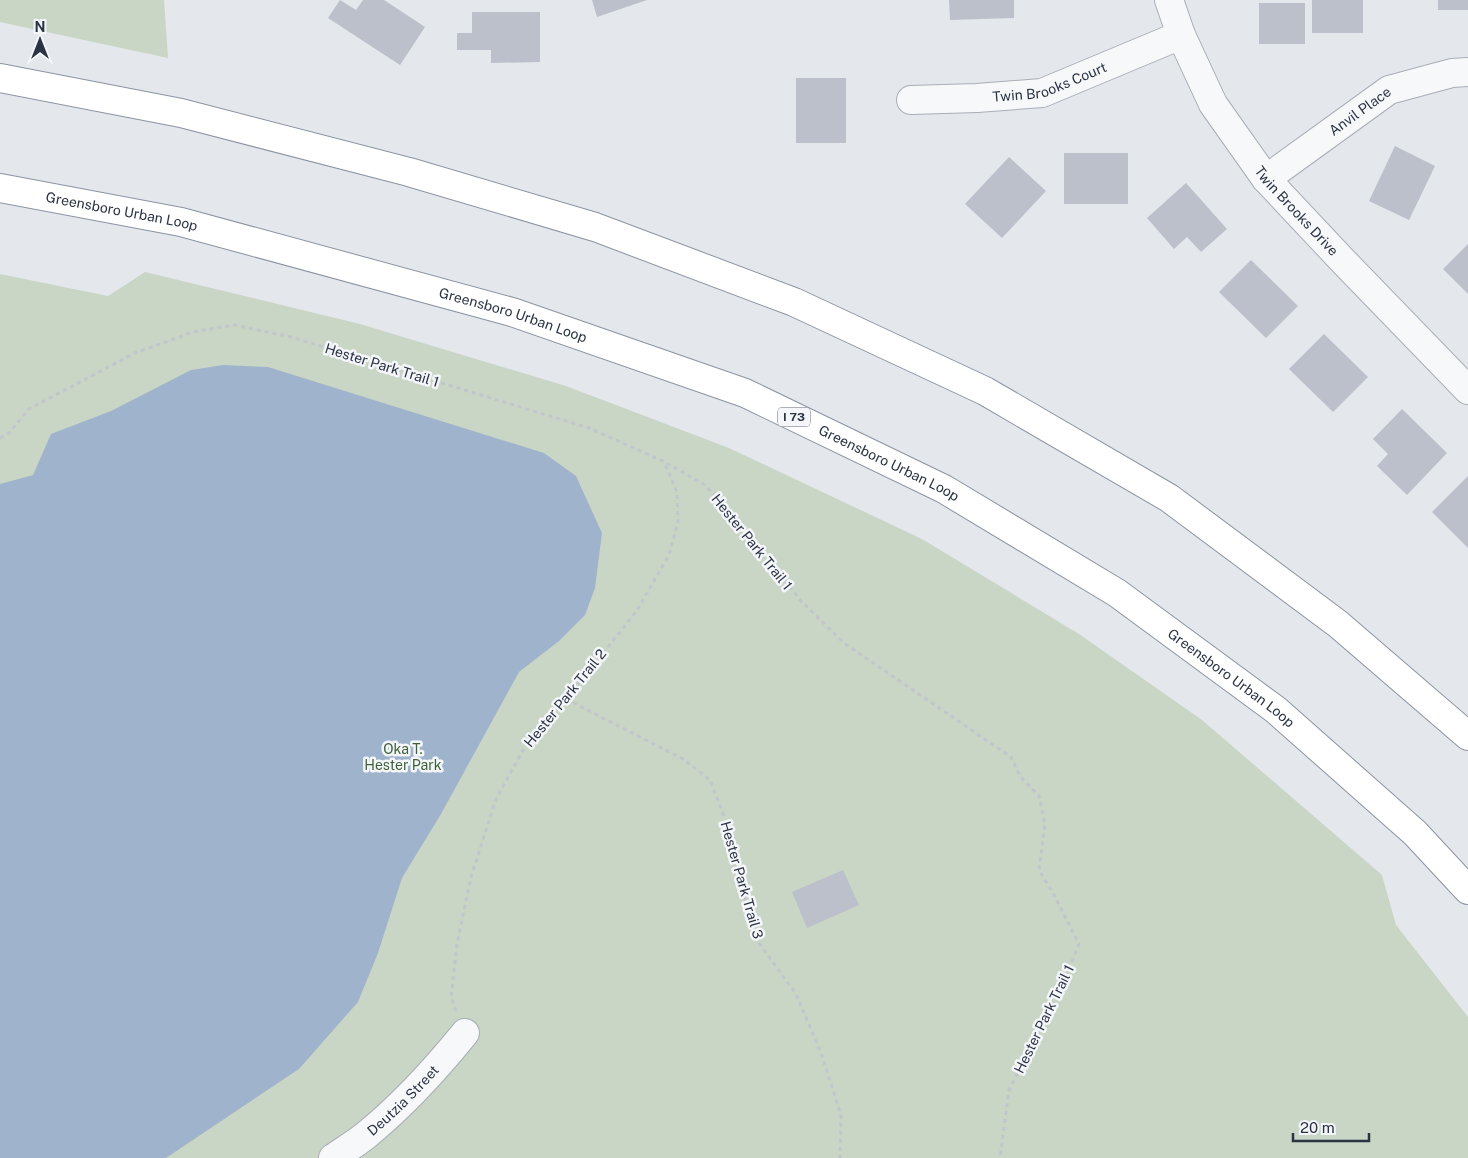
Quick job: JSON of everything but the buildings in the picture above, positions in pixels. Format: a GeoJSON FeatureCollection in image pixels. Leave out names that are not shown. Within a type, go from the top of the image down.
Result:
{"type":"FeatureCollection","features":[{"type":"Feature","properties":{"kind":"highway"},"geometry":{"type":"LineString","coordinates":[[0,78],[181,113],[409,172],[595,227],[794,302],[985,391],[1169,498],[1338,624],[1468,736]]}},
{"type":"Feature","properties":{"kind":"highway","name":"Greensboro Urban Loop"},"geometry":{"type":"LineString","coordinates":[[0,188],[181,222],[512,312],[754,397],[944,489],[1117,593],[1276,710],[1415,833],[1468,890]]}},
{"type":"Feature","properties":{"kind":"street","name":"Twin Brooks Drive"},"geometry":{"type":"LineString","coordinates":[[1168,0],[1181,35],[1213,104],[1266,179],[1468,390]]}},
{"type":"Feature","properties":{"kind":"street","name":"Twin Brooks Court"},"geometry":{"type":"LineString","coordinates":[[911,100],[977,98],[1042,93],[1181,35]]}},
{"type":"Feature","properties":{"kind":"street","name":"Anvil Place"},"geometry":{"type":"LineString","coordinates":[[1266,179],[1389,90],[1452,73],[1468,72]]}},
{"type":"Feature","properties":{"kind":"street","name":"Deutzia Street"},"geometry":{"type":"LineString","coordinates":[[333,1158],[364,1136],[402,1103],[465,1033]]}},
{"type":"Feature","properties":{"kind":"path","name":"Hester Park Trail 1"},"geometry":{"type":"LineString","coordinates":[[0,438],[9,433],[29,409],[135,353],[193,332],[234,325],[292,337],[589,428],[663,461],[705,485],[745,528],[800,600],[844,643],[1011,756],[1020,776],[1039,796],[1045,824],[1039,870],[1079,944],[1064,982],[1009,1090],[1000,1158]]}},
{"type":"Feature","properties":{"kind":"path","name":"Hester Park Trail 2"},"geometry":{"type":"LineString","coordinates":[[465,1033],[451,997],[457,944],[471,877],[496,799],[527,743],[566,699],[636,612],[669,555],[678,522],[677,492],[663,461]]}},
{"type":"Feature","properties":{"kind":"path","name":"Hester Park Trail 3"},"geometry":{"type":"LineString","coordinates":[[566,699],[683,759],[710,780],[724,816],[741,886],[759,943],[796,994],[821,1053],[841,1115],[840,1158]]}},
{"type":"Feature","properties":{"kind":"green space"},"geometry":{"type":"Polygon","coordinates":[[[0,0],[164,0],[168,58],[0,22],[0,0]]]}},
{"type":"Feature","properties":{"kind":"green space","name":"Oka T. Hester Park"},"geometry":{"type":"Polygon","coordinates":[[[145,272],[360,324],[566,386],[729,448],[922,539],[1079,634],[1202,720],[1382,875],[1396,925],[1468,1017],[1468,1158],[0,1158],[0,274],[108,296],[145,272]]]}},
{"type":"Feature","properties":{"kind":"water"},"geometry":{"type":"Polygon","coordinates":[[[223,365],[268,367],[544,453],[576,476],[602,533],[595,588],[585,615],[559,641],[519,672],[441,814],[402,878],[378,953],[358,1002],[299,1069],[166,1158],[0,1158],[0,484],[33,475],[51,434],[111,411],[191,370],[223,365]]]}}]}
